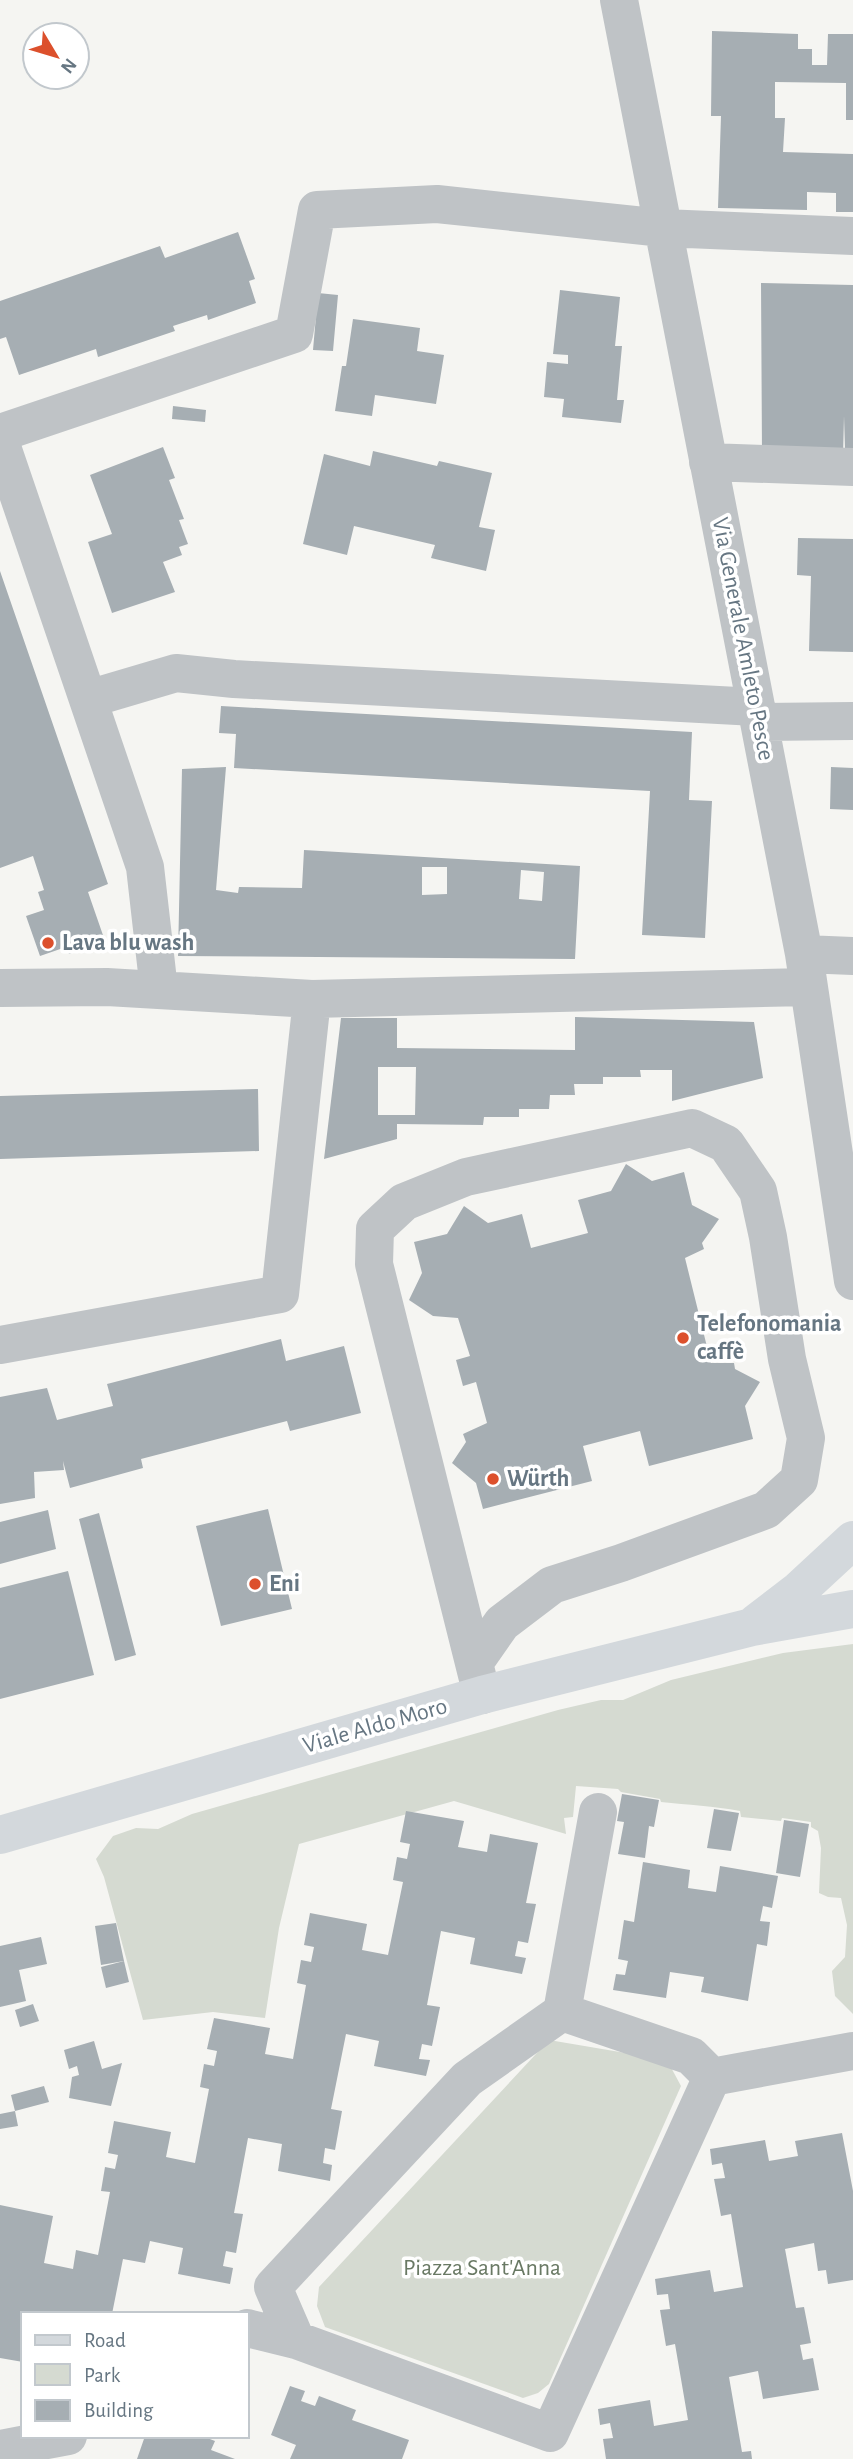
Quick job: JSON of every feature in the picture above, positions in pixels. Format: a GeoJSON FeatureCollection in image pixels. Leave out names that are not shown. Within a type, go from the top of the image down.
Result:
{"type":"FeatureCollection","features":[{"type":"Feature","properties":{"kind":"main road","name":"Viale Aldo Moro"},"geometry":{"type":"LineString","coordinates":[[752,1627],[799,1590],[853,1540]]}},
{"type":"Feature","properties":{"kind":"main road","name":"Viale Aldo Moro"},"geometry":{"type":"LineString","coordinates":[[0,1835],[478,1679],[853,1609]]}},
{"type":"Feature","properties":{"kind":"street","name":"Via Generale Amleto Pesce"},"geometry":{"type":"LineString","coordinates":[[619,0],[806,971],[853,1281]]}},
{"type":"Feature","properties":{"kind":"street"},"geometry":{"type":"LineString","coordinates":[[0,433],[295,334],[317,210],[437,204],[663,228],[853,236]]}},
{"type":"Feature","properties":{"kind":"street"},"geometry":{"type":"LineString","coordinates":[[0,441],[145,867],[159,990]]}},
{"type":"Feature","properties":{"kind":"street"},"geometry":{"type":"LineString","coordinates":[[708,462],[853,467]]}},
{"type":"Feature","properties":{"kind":"street"},"geometry":{"type":"LineString","coordinates":[[88,699],[176,673],[853,721]]}},
{"type":"Feature","properties":{"kind":"street"},"geometry":{"type":"LineString","coordinates":[[0,988],[107,987],[312,999],[806,971],[853,956]]}},
{"type":"Feature","properties":{"kind":"street"},"geometry":{"type":"LineString","coordinates":[[0,1346],[280,1294],[312,999]]}},
{"type":"Feature","properties":{"kind":"street"},"geometry":{"type":"LineString","coordinates":[[692,1128],[726,1144],[758,1191],[787,1359],[806,1438],[799,1480],[766,1510],[552,1585],[502,1623],[478,1679],[373,1264],[375,1229],[404,1202],[466,1177],[692,1128]]}},
{"type":"Feature","properties":{"kind":"street"},"geometry":{"type":"LineString","coordinates":[[296,2340],[272,2287],[467,2079],[562,2012],[598,1812]]}},
{"type":"Feature","properties":{"kind":"street"},"geometry":{"type":"LineString","coordinates":[[562,2012],[691,2056],[712,2077]]}},
{"type":"Feature","properties":{"kind":"street"},"geometry":{"type":"LineString","coordinates":[[712,2077],[853,2051]]}},
{"type":"Feature","properties":{"kind":"street"},"geometry":{"type":"LineString","coordinates":[[248,2328],[296,2340],[550,2433],[712,2077]]}},
{"type":"Feature","properties":{"kind":"street"},"geometry":{"type":"LineString","coordinates":[[0,2449],[58,2438]]}},
{"type":"Feature","properties":{"kind":"green space"},"geometry":{"type":"Polygon","coordinates":[[[853,1644],[853,2014],[835,1996],[832,1971],[845,1957],[847,1925],[841,1898],[819,1893],[821,1848],[818,1831],[811,1827],[811,1822],[741,1817],[740,1811],[661,1802],[660,1799],[621,1792],[618,1789],[576,1786],[573,1817],[564,1818],[566,1834],[454,1801],[299,1844],[279,1928],[265,2018],[213,2012],[143,2020],[104,1877],[96,1859],[113,1836],[136,1828],[158,1829],[192,1814],[558,1710],[601,1700],[623,1700],[671,1680],[783,1653],[853,1644]]]}},
{"type":"Feature","properties":{"kind":"green space","name":"Piazza Sant'Anna"},"geometry":{"type":"Polygon","coordinates":[[[549,2040],[667,2060],[681,2086],[549,2384],[538,2393],[523,2398],[325,2327],[317,2306],[319,2287],[549,2040]]]}},
{"type":"Feature","properties":{"kind":"building"},"geometry":{"type":"Polygon","coordinates":[[[712,31],[798,34],[798,49],[812,49],[812,65],[827,65],[828,34],[853,34],[853,120],[846,120],[846,83],[775,82],[775,118],[785,118],[783,152],[853,154],[853,212],[836,212],[836,193],[807,192],[807,210],[718,208],[721,116],[711,116],[712,31]]]}},
{"type":"Feature","properties":{"kind":"building"},"geometry":{"type":"Polygon","coordinates":[[[238,232],[255,279],[249,281],[256,303],[208,320],[207,315],[173,326],[175,331],[98,357],[96,349],[19,375],[6,337],[0,339],[0,301],[160,246],[165,258],[238,232]]]}},
{"type":"Feature","properties":{"kind":"building"},"geometry":{"type":"Polygon","coordinates":[[[761,283],[853,285],[853,449],[845,449],[844,416],[843,456],[762,455],[761,283]]]}},
{"type":"Feature","properties":{"kind":"building"},"geometry":{"type":"Polygon","coordinates":[[[560,290],[620,297],[615,346],[622,346],[617,400],[624,400],[621,423],[562,417],[564,399],[544,397],[547,362],[568,364],[568,355],[553,354],[560,290]]]}},
{"type":"Feature","properties":{"kind":"building"},"geometry":{"type":"Polygon","coordinates":[[[318,293],[338,295],[333,351],[313,350],[318,293]]]}},
{"type":"Feature","properties":{"kind":"building"},"geometry":{"type":"Polygon","coordinates":[[[353,319],[420,328],[417,351],[444,355],[436,404],[375,395],[372,416],[335,411],[342,366],[346,366],[353,319]]]}},
{"type":"Feature","properties":{"kind":"building"},"geometry":{"type":"Polygon","coordinates":[[[173,406],[206,410],[205,422],[172,419],[173,406]]]}},
{"type":"Feature","properties":{"kind":"building"},"geometry":{"type":"Polygon","coordinates":[[[163,447],[175,478],[169,480],[184,519],[179,520],[188,544],[179,547],[182,555],[163,562],[175,592],[112,613],[88,542],[112,534],[90,475],[163,447]]]}},
{"type":"Feature","properties":{"kind":"building"},"geometry":{"type":"Polygon","coordinates":[[[373,451],[437,466],[439,461],[492,473],[479,527],[495,530],[486,571],[431,558],[435,545],[354,526],[347,555],[303,544],[324,454],[370,466],[373,451]]]}},
{"type":"Feature","properties":{"kind":"building"},"geometry":{"type":"Polygon","coordinates":[[[798,538],[853,539],[853,652],[809,651],[811,576],[797,575],[798,538]]]}},
{"type":"Feature","properties":{"kind":"building"},"geometry":{"type":"Polygon","coordinates":[[[0,571],[108,884],[88,892],[105,941],[69,954],[66,947],[40,956],[26,916],[44,910],[38,892],[44,890],[33,856],[0,868],[0,571]]]}},
{"type":"Feature","properties":{"kind":"building"},"geometry":{"type":"Polygon","coordinates":[[[221,706],[692,732],[689,800],[712,801],[705,938],[642,935],[650,791],[234,768],[236,734],[219,733],[221,706]]]}},
{"type":"Feature","properties":{"kind":"building"},"geometry":{"type":"Polygon","coordinates":[[[226,767],[216,890],[238,893],[239,887],[302,888],[304,850],[580,866],[575,959],[178,956],[182,769],[226,767]],[[422,867],[422,895],[447,894],[447,867],[422,867]],[[521,870],[519,899],[542,901],[544,872],[521,870]]]}},
{"type":"Feature","properties":{"kind":"building"},"geometry":{"type":"Polygon","coordinates":[[[831,767],[853,768],[853,810],[830,809],[831,767]]]}},
{"type":"Feature","properties":{"kind":"building"},"geometry":{"type":"Polygon","coordinates":[[[575,1017],[754,1022],[763,1078],[672,1101],[672,1070],[640,1070],[641,1077],[603,1077],[603,1084],[574,1084],[575,1095],[550,1095],[549,1109],[519,1109],[519,1117],[484,1117],[483,1125],[397,1124],[397,1139],[324,1159],[341,1018],[397,1018],[397,1048],[575,1050],[575,1017]],[[378,1067],[378,1115],[415,1115],[416,1067],[378,1067]]]}},
{"type":"Feature","properties":{"kind":"building"},"geometry":{"type":"Polygon","coordinates":[[[258,1089],[259,1151],[0,1159],[0,1096],[258,1089]]]}},
{"type":"Feature","properties":{"kind":"building"},"geometry":{"type":"Polygon","coordinates":[[[626,1164],[652,1181],[684,1172],[692,1205],[719,1219],[702,1243],[704,1249],[685,1258],[711,1363],[734,1363],[735,1369],[760,1382],[745,1406],[753,1439],[649,1466],[640,1431],[583,1446],[592,1481],[483,1509],[476,1483],[452,1463],[466,1442],[463,1434],[487,1423],[476,1382],[463,1386],[456,1360],[470,1356],[458,1318],[433,1316],[409,1300],[422,1273],[414,1242],[447,1234],[464,1206],[488,1223],[522,1214],[531,1248],[588,1233],[578,1200],[611,1191],[626,1164]]]}},
{"type":"Feature","properties":{"kind":"building"},"geometry":{"type":"Polygon","coordinates":[[[281,1339],[286,1361],[344,1346],[361,1413],[290,1431],[287,1421],[141,1459],[143,1468],[70,1488],[63,1461],[64,1470],[34,1472],[35,1498],[0,1504],[0,1397],[47,1388],[57,1420],[113,1406],[107,1384],[281,1339]]]}},
{"type":"Feature","properties":{"kind":"building"},"geometry":{"type":"Polygon","coordinates":[[[268,1509],[292,1609],[221,1626],[196,1526],[268,1509]]]}},
{"type":"Feature","properties":{"kind":"building"},"geometry":{"type":"Polygon","coordinates":[[[48,1510],[56,1549],[0,1564],[0,1522],[48,1510]]]}},
{"type":"Feature","properties":{"kind":"building"},"geometry":{"type":"Polygon","coordinates":[[[99,1513],[136,1655],[115,1661],[79,1519],[99,1513]]]}},
{"type":"Feature","properties":{"kind":"building"},"geometry":{"type":"Polygon","coordinates":[[[68,1571],[94,1675],[0,1699],[0,1588],[68,1571]]]}},
{"type":"Feature","properties":{"kind":"building"},"geometry":{"type":"Polygon","coordinates":[[[622,1794],[659,1800],[654,1827],[649,1826],[645,1858],[618,1854],[624,1822],[617,1821],[622,1794]]]}},
{"type":"Feature","properties":{"kind":"building"},"geometry":{"type":"Polygon","coordinates":[[[714,1809],[739,1813],[731,1851],[707,1848],[714,1809]]]}},
{"type":"Feature","properties":{"kind":"building"},"geometry":{"type":"Polygon","coordinates":[[[406,1811],[464,1821],[458,1847],[487,1852],[490,1834],[538,1843],[526,1903],[536,1904],[528,1943],[518,1941],[515,1956],[526,1958],[522,1974],[470,1964],[475,1938],[441,1931],[427,2005],[440,2007],[432,2046],[422,2044],[419,2059],[430,2060],[426,2076],[374,2066],[379,2041],[346,2034],[331,2109],[342,2111],[335,2150],[325,2148],[323,2163],[332,2165],[330,2181],[278,2171],[282,2144],[248,2138],[234,2213],[243,2214],[236,2253],[226,2251],[223,2266],[233,2268],[230,2284],[178,2274],[183,2248],[150,2241],[145,2263],[123,2259],[112,2312],[21,2312],[21,2362],[0,2358],[0,2205],[53,2216],[44,2263],[73,2269],[76,2250],[98,2255],[110,2192],[101,2191],[105,2167],[115,2169],[118,2155],[108,2153],[114,2121],[171,2132],[166,2157],[195,2163],[209,2089],[200,2087],[204,2064],[214,2066],[217,2051],[207,2049],[214,2018],[270,2028],[265,2054],[293,2059],[306,1985],[297,1983],[301,1960],[311,1962],[314,1947],[304,1945],[310,1913],[367,1924],[362,1950],[388,1955],[403,1882],[393,1880],[397,1857],[407,1859],[410,1844],[400,1842],[406,1811]]]}},
{"type":"Feature","properties":{"kind":"building"},"geometry":{"type":"Polygon","coordinates":[[[784,1820],[809,1824],[800,1877],[776,1873],[784,1820]]]}},
{"type":"Feature","properties":{"kind":"building"},"geometry":{"type":"Polygon","coordinates":[[[643,1862],[690,1870],[688,1888],[716,1892],[720,1866],[778,1876],[772,1908],[763,1906],[760,1921],[770,1922],[767,1946],[757,1944],[748,2001],[701,1992],[704,1977],[670,1972],[666,1998],[613,1990],[616,1974],[625,1975],[628,1961],[618,1959],[624,1920],[634,1922],[643,1862]]]}},
{"type":"Feature","properties":{"kind":"building"},"geometry":{"type":"Polygon","coordinates":[[[116,1923],[124,1961],[101,1965],[95,1926],[116,1923]]]}},
{"type":"Feature","properties":{"kind":"building"},"geometry":{"type":"Polygon","coordinates":[[[41,1937],[47,1964],[19,1970],[26,2001],[0,2007],[0,1946],[41,1937]]]}},
{"type":"Feature","properties":{"kind":"building"},"geometry":{"type":"Polygon","coordinates":[[[124,1961],[129,1982],[106,1988],[101,1967],[124,1961]]]}},
{"type":"Feature","properties":{"kind":"building"},"geometry":{"type":"Polygon","coordinates":[[[33,2004],[39,2021],[20,2027],[15,2010],[33,2004]]]}},
{"type":"Feature","properties":{"kind":"building"},"geometry":{"type":"Polygon","coordinates":[[[94,2041],[102,2069],[122,2063],[111,2106],[69,2098],[72,2077],[79,2075],[77,2066],[69,2069],[64,2050],[94,2041]]]}},
{"type":"Feature","properties":{"kind":"building"},"geometry":{"type":"Polygon","coordinates":[[[44,2086],[49,2102],[15,2111],[11,2095],[44,2086]]]}},
{"type":"Feature","properties":{"kind":"building"},"geometry":{"type":"Polygon","coordinates":[[[15,2111],[18,2126],[0,2129],[0,2114],[15,2111]]]}},
{"type":"Feature","properties":{"kind":"building"},"geometry":{"type":"Polygon","coordinates":[[[842,2133],[853,2191],[853,2280],[828,2284],[826,2270],[818,2271],[814,2243],[785,2249],[796,2308],[804,2307],[811,2343],[800,2345],[803,2360],[813,2358],[819,2390],[763,2399],[758,2371],[729,2377],[742,2452],[751,2451],[752,2459],[606,2459],[603,2439],[613,2438],[610,2423],[600,2425],[598,2409],[650,2400],[654,2426],[688,2420],[675,2344],[666,2346],[660,2310],[670,2309],[668,2294],[657,2295],[655,2279],[710,2270],[714,2292],[743,2287],[731,2214],[721,2216],[714,2179],[725,2178],[722,2163],[712,2165],[710,2149],[765,2140],[769,2161],[798,2156],[795,2141],[842,2133]]]}},
{"type":"Feature","properties":{"kind":"building"},"geometry":{"type":"Polygon","coordinates":[[[290,2386],[305,2391],[301,2401],[315,2406],[319,2396],[356,2410],[352,2420],[409,2440],[402,2459],[290,2459],[296,2445],[271,2435],[290,2386]]]}},
{"type":"Feature","properties":{"kind":"building"},"geometry":{"type":"Polygon","coordinates":[[[144,2438],[207,2438],[215,2441],[211,2450],[235,2459],[137,2459],[144,2438]]]}},
{"type":"Feature","properties":{"kind":"place","name":"Lava blu wash"},"geometry":{"type":"Point","coordinates":[48,943]}},
{"type":"Feature","properties":{"kind":"place","name":"Telefonomania caffè"},"geometry":{"type":"Point","coordinates":[683,1338]}},
{"type":"Feature","properties":{"kind":"place","name":"Würth"},"geometry":{"type":"Point","coordinates":[493,1479]}},
{"type":"Feature","properties":{"kind":"place","name":"Eni"},"geometry":{"type":"Point","coordinates":[255,1584]}}]}
